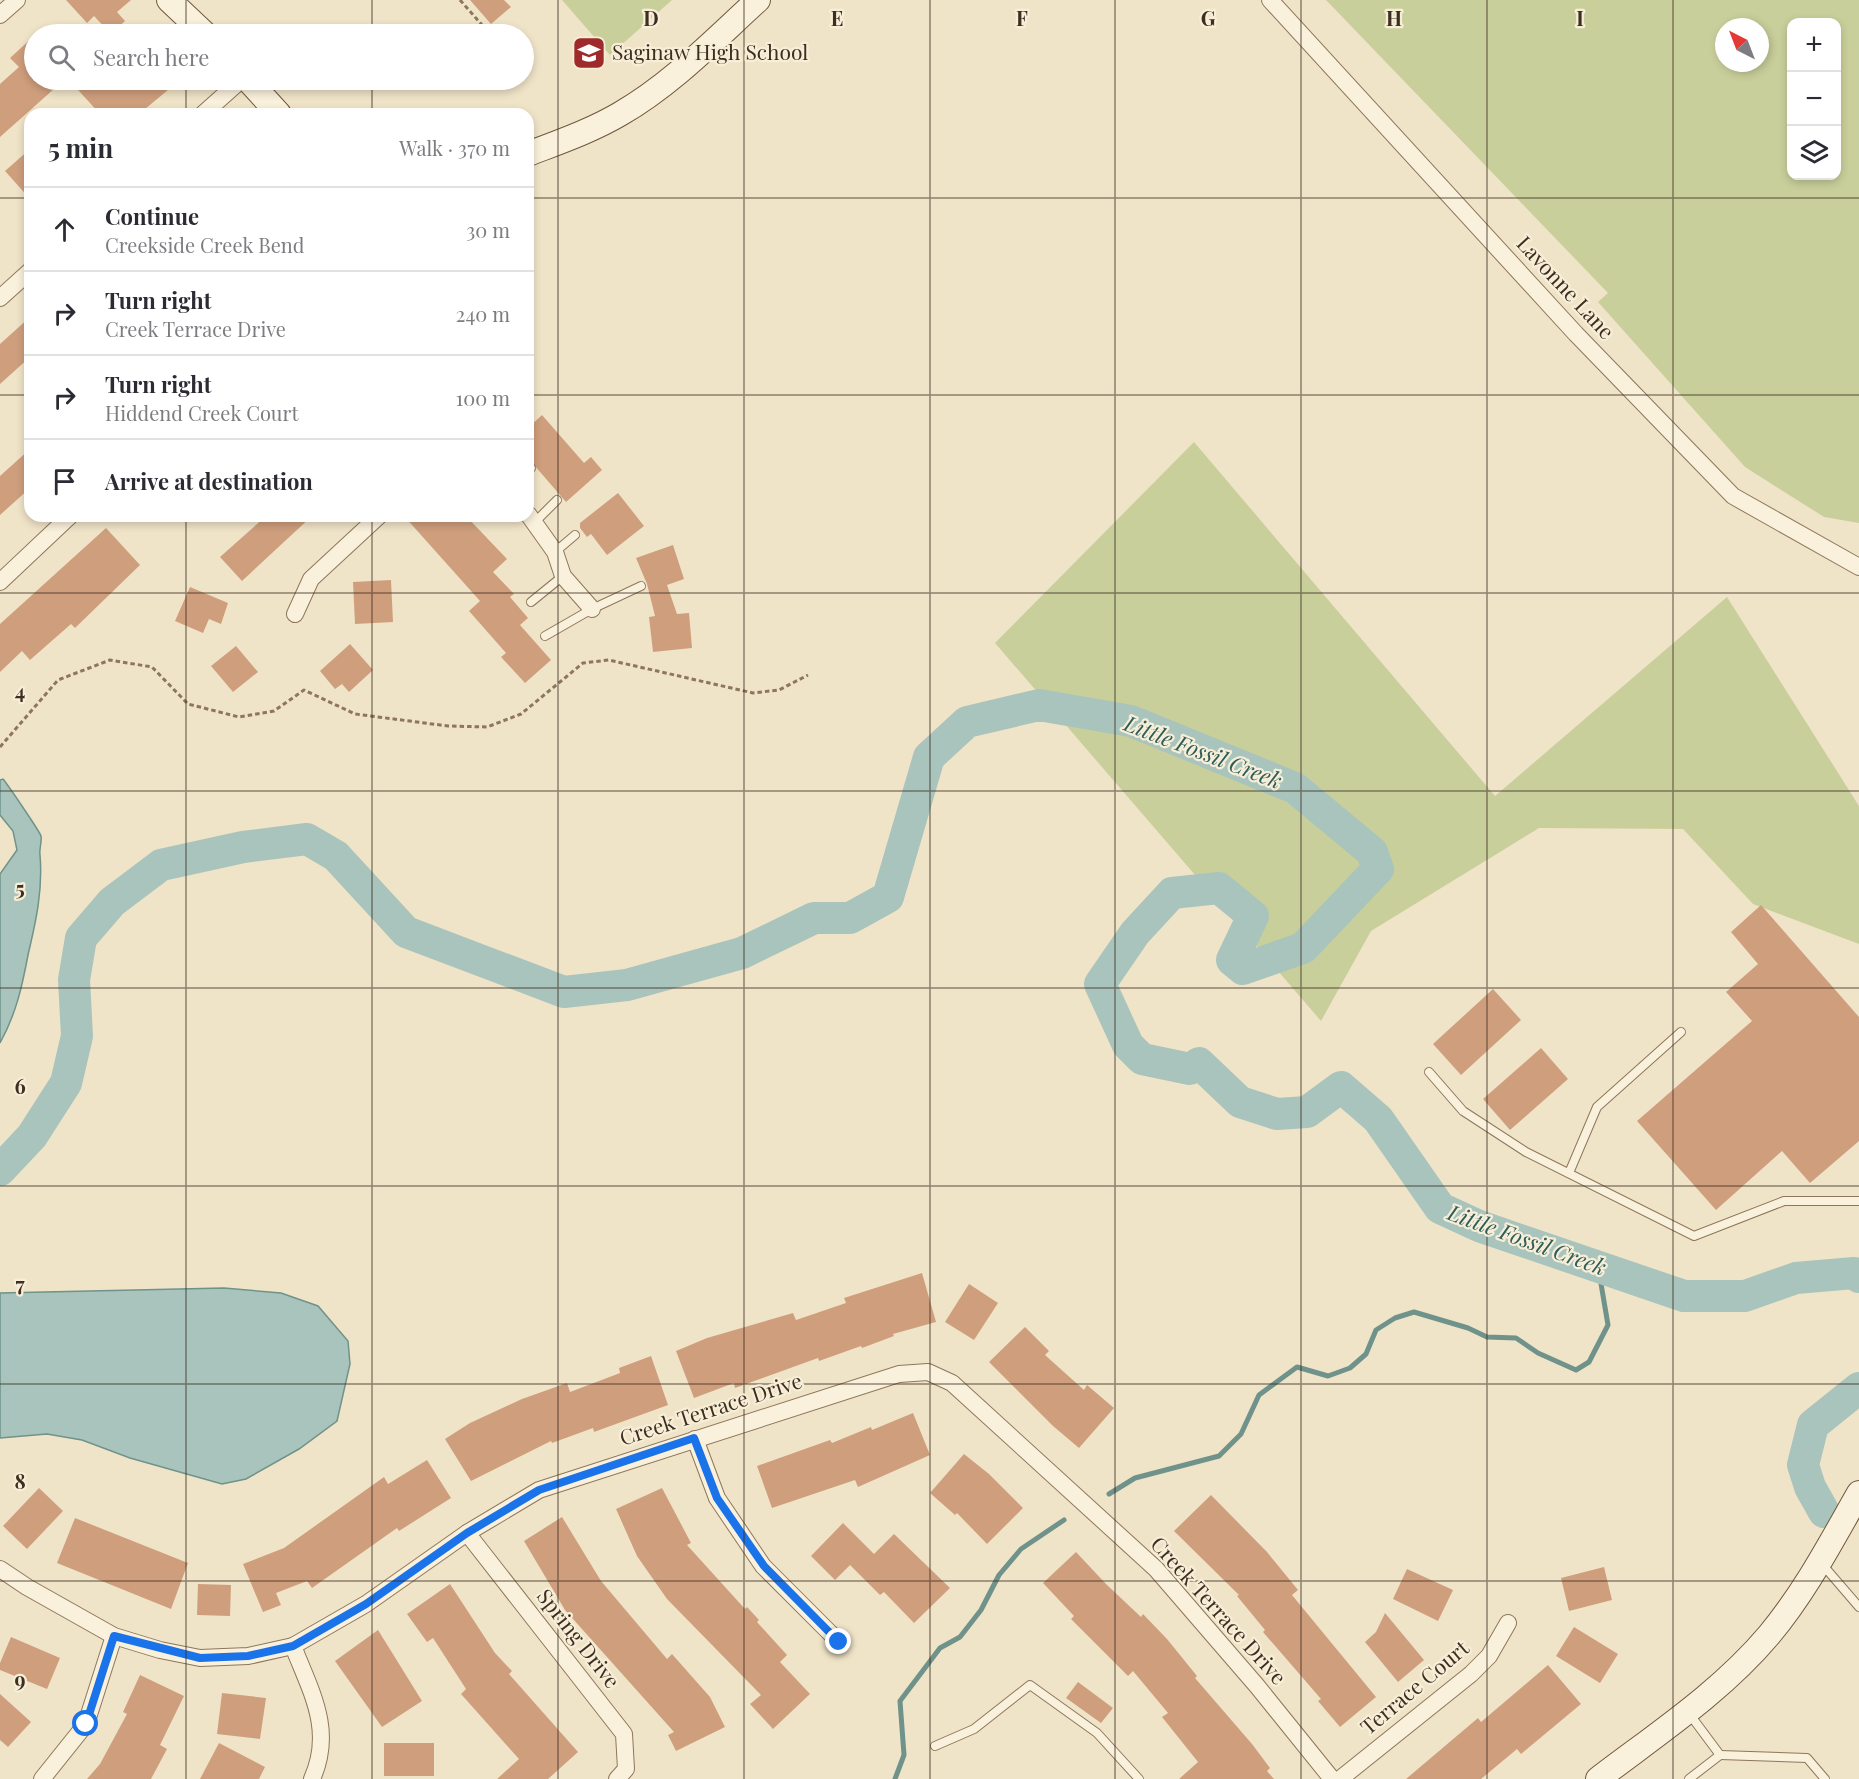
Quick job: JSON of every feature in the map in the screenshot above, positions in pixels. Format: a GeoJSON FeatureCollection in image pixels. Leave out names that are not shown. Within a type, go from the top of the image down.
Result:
{"type":"FeatureCollection","features":[{"type":"Feature","properties":{"kind":"main road"},"geometry":{"type":"LineString","coordinates":[[169,0],[194,24]]}},
{"type":"Feature","properties":{"kind":"main road"},"geometry":{"type":"LineString","coordinates":[[534,151],[595,127],[640,101],[687,65],[758,0]]}},
{"type":"Feature","properties":{"kind":"main road"},"geometry":{"type":"LineString","coordinates":[[257,90],[274,108]]}},
{"type":"Feature","properties":{"kind":"main road"},"geometry":{"type":"LineString","coordinates":[[1598,1779],[1731,1674],[1768,1636],[1797,1599],[1859,1493]]}},
{"type":"Feature","properties":{"kind":"street"},"geometry":{"type":"LineString","coordinates":[[0,15],[17,0]]}},
{"type":"Feature","properties":{"kind":"street","name":"Lavonne Lane"},"geometry":{"type":"LineString","coordinates":[[1270,0],[1576,334],[1733,496],[1859,567]]}},
{"type":"Feature","properties":{"kind":"street"},"geometry":{"type":"LineString","coordinates":[[210,108],[230,90]]}},
{"type":"Feature","properties":{"kind":"street"},"geometry":{"type":"LineString","coordinates":[[0,298],[24,276]]}},
{"type":"Feature","properties":{"kind":"street"},"geometry":{"type":"LineString","coordinates":[[0,582],[64,522]]}},
{"type":"Feature","properties":{"kind":"street"},"geometry":{"type":"LineString","coordinates":[[296,614],[311,579],[373,522]]}},
{"type":"Feature","properties":{"kind":"street"},"geometry":{"type":"LineString","coordinates":[[534,522],[555,552],[563,576],[592,609]]}},
{"type":"Feature","properties":{"kind":"street","name":"Creek Terrace Drive"},"geometry":{"type":"LineString","coordinates":[[0,1569],[27,1587],[114,1636],[200,1658],[248,1656],[293,1646],[366,1604],[467,1533],[539,1490],[694,1438],[899,1374],[928,1372],[952,1383],[1156,1569],[1257,1686],[1332,1779]]}},
{"type":"Feature","properties":{"kind":"street"},"geometry":{"type":"LineString","coordinates":[[694,1438],[717,1498],[764,1566],[839,1642]]}},
{"type":"Feature","properties":{"kind":"street","name":"Spring Drive"},"geometry":{"type":"LineString","coordinates":[[467,1533],[624,1734],[626,1769],[617,1779]]}},
{"type":"Feature","properties":{"kind":"street","name":"Terrace Court"},"geometry":{"type":"LineString","coordinates":[[1340,1779],[1471,1674],[1489,1656],[1508,1623]]}},
{"type":"Feature","properties":{"kind":"street"},"geometry":{"type":"LineString","coordinates":[[42,1779],[86,1724],[114,1636]]}},
{"type":"Feature","properties":{"kind":"street"},"geometry":{"type":"LineString","coordinates":[[293,1646],[321,1719],[319,1763],[312,1779]]}},
{"type":"Feature","properties":{"kind":"lane"},"geometry":{"type":"LineString","coordinates":[[534,516],[557,500]]}},
{"type":"Feature","properties":{"kind":"lane"},"geometry":{"type":"LineString","coordinates":[[555,552],[575,535]]}},
{"type":"Feature","properties":{"kind":"lane"},"geometry":{"type":"LineString","coordinates":[[531,602],[563,576]]}},
{"type":"Feature","properties":{"kind":"lane"},"geometry":{"type":"LineString","coordinates":[[545,636],[592,609],[641,586]]}},
{"type":"Feature","properties":{"kind":"lane"},"geometry":{"type":"LineString","coordinates":[[1569,1173],[1596,1107],[1681,1032]]}},
{"type":"Feature","properties":{"kind":"lane"},"geometry":{"type":"LineString","coordinates":[[1429,1072],[1463,1111],[1526,1152],[1694,1236],[1784,1201],[1859,1202]]}},
{"type":"Feature","properties":{"kind":"lane"},"geometry":{"type":"LineString","coordinates":[[1820,1562],[1859,1607]]}},
{"type":"Feature","properties":{"kind":"lane"},"geometry":{"type":"LineString","coordinates":[[935,1746],[974,1730],[1030,1685],[1096,1733],[1139,1779]]}},
{"type":"Feature","properties":{"kind":"lane"},"geometry":{"type":"LineString","coordinates":[[1687,1711],[1720,1755]]}},
{"type":"Feature","properties":{"kind":"lane"},"geometry":{"type":"LineString","coordinates":[[1689,1779],[1720,1755],[1807,1758],[1825,1779]]}},
{"type":"Feature","properties":{"kind":"path"},"geometry":{"type":"LineString","coordinates":[[460,0],[481,24]]}},
{"type":"Feature","properties":{"kind":"path"},"geometry":{"type":"LineString","coordinates":[[0,747],[58,680],[110,660],[152,667],[188,704],[239,717],[274,711],[304,690],[355,714],[448,726],[487,727],[521,714],[583,663],[609,660],[753,693],[779,690],[808,675]]}},
{"type":"Feature","properties":{"kind":"green space"},"geometry":{"type":"Polygon","coordinates":[[[562,0],[672,0],[610,55],[562,0]]]}},
{"type":"Feature","properties":{"kind":"green space"},"geometry":{"type":"Polygon","coordinates":[[[1326,0],[1859,0],[1859,523],[1824,517],[1745,467],[1598,302],[1608,293],[1326,0]]]}},
{"type":"Feature","properties":{"kind":"green space"},"geometry":{"type":"Polygon","coordinates":[[[1194,442],[1495,796],[1727,597],[1859,806],[1859,944],[1753,904],[1683,829],[1539,828],[1371,931],[1321,1021],[995,643],[1194,442]]]}},
{"type":"Feature","properties":{"kind":"water"},"geometry":{"type":"Polygon","coordinates":[[[3,779],[41,836],[41,868],[40,893],[34,930],[18,1000],[0,1043],[0,874],[17,850],[13,831],[0,815],[0,780],[3,779]]]}},
{"type":"Feature","properties":{"kind":"water"},"geometry":{"type":"Polygon","coordinates":[[[224,1288],[281,1293],[318,1306],[348,1341],[350,1364],[337,1421],[299,1449],[246,1479],[222,1484],[130,1458],[82,1440],[47,1434],[0,1438],[0,1293],[224,1288]]]}},
{"type":"Feature","properties":{"kind":"building"},"geometry":{"type":"Polygon","coordinates":[[[66,0],[131,0],[117,12],[125,21],[122,24],[102,24],[94,16],[87,23],[66,0]]]}},
{"type":"Feature","properties":{"kind":"building"},"geometry":{"type":"Polygon","coordinates":[[[470,0],[504,0],[511,7],[491,24],[470,0]]]}},
{"type":"Feature","properties":{"kind":"building"},"geometry":{"type":"Polygon","coordinates":[[[24,45],[24,90],[53,90],[33,108],[24,108],[24,116],[0,137],[0,84],[19,67],[10,58],[24,45]]]}},
{"type":"Feature","properties":{"kind":"building"},"geometry":{"type":"Polygon","coordinates":[[[78,90],[168,90],[146,108],[95,108],[78,90]]]}},
{"type":"Feature","properties":{"kind":"building"},"geometry":{"type":"Polygon","coordinates":[[[24,154],[24,192],[5,171],[24,154]]]}},
{"type":"Feature","properties":{"kind":"building"},"geometry":{"type":"Polygon","coordinates":[[[24,322],[24,362],[0,384],[0,344],[24,322]]]}},
{"type":"Feature","properties":{"kind":"building"},"geometry":{"type":"Polygon","coordinates":[[[542,415],[584,463],[591,457],[602,470],[566,502],[534,465],[534,422],[542,415]]]}},
{"type":"Feature","properties":{"kind":"building"},"geometry":{"type":"Polygon","coordinates":[[[24,454],[24,493],[0,515],[0,476],[24,454]]]}},
{"type":"Feature","properties":{"kind":"building"},"geometry":{"type":"Polygon","coordinates":[[[618,493],[644,526],[607,555],[591,534],[587,537],[580,528],[580,523],[618,493]]]}},
{"type":"Feature","properties":{"kind":"building"},"geometry":{"type":"Polygon","coordinates":[[[259,522],[306,522],[242,581],[220,557],[259,522]]]}},
{"type":"Feature","properties":{"kind":"building"},"geometry":{"type":"Polygon","coordinates":[[[409,522],[472,522],[507,559],[493,572],[514,594],[510,597],[528,618],[520,625],[551,660],[525,683],[501,657],[506,653],[469,611],[480,601],[409,522]]]}},
{"type":"Feature","properties":{"kind":"building"},"geometry":{"type":"Polygon","coordinates":[[[106,528],[140,565],[75,628],[71,624],[30,660],[22,651],[0,672],[0,624],[106,528]]]}},
{"type":"Feature","properties":{"kind":"building"},"geometry":{"type":"Polygon","coordinates":[[[673,545],[684,579],[667,585],[677,614],[689,613],[692,648],[653,652],[649,617],[655,616],[647,584],[636,558],[673,545]]]}},
{"type":"Feature","properties":{"kind":"building"},"geometry":{"type":"Polygon","coordinates":[[[391,580],[393,622],[355,624],[353,582],[391,580]]]}},
{"type":"Feature","properties":{"kind":"building"},"geometry":{"type":"Polygon","coordinates":[[[190,587],[228,603],[221,624],[209,619],[203,633],[175,621],[190,587]]]}},
{"type":"Feature","properties":{"kind":"building"},"geometry":{"type":"Polygon","coordinates":[[[350,644],[373,670],[349,692],[342,684],[335,689],[320,671],[350,644]]]}},
{"type":"Feature","properties":{"kind":"building"},"geometry":{"type":"Polygon","coordinates":[[[236,646],[258,672],[233,692],[211,666],[236,646]]]}},
{"type":"Feature","properties":{"kind":"building"},"geometry":{"type":"Polygon","coordinates":[[[1761,905],[1859,1017],[1859,1141],[1810,1183],[1782,1151],[1716,1210],[1637,1121],[1752,1021],[1726,992],[1758,964],[1731,932],[1761,905]]]}},
{"type":"Feature","properties":{"kind":"building"},"geometry":{"type":"Polygon","coordinates":[[[1493,989],[1521,1020],[1461,1075],[1433,1044],[1493,989]]]}},
{"type":"Feature","properties":{"kind":"building"},"geometry":{"type":"Polygon","coordinates":[[[1541,1048],[1568,1079],[1510,1130],[1483,1099],[1541,1048]]]}},
{"type":"Feature","properties":{"kind":"building"},"geometry":{"type":"Polygon","coordinates":[[[922,1273],[936,1322],[893,1334],[894,1336],[862,1348],[861,1346],[819,1361],[818,1358],[735,1388],[734,1383],[694,1398],[676,1351],[707,1338],[793,1313],[796,1320],[846,1303],[844,1298],[922,1273]]]}},
{"type":"Feature","properties":{"kind":"building"},"geometry":{"type":"Polygon","coordinates":[[[969,1284],[998,1303],[974,1340],[945,1322],[969,1284]]]}},
{"type":"Feature","properties":{"kind":"building"},"geometry":{"type":"Polygon","coordinates":[[[1025,1327],[1049,1351],[1045,1355],[1084,1390],[1087,1385],[1114,1408],[1079,1448],[1053,1426],[989,1362],[1025,1327]]]}},
{"type":"Feature","properties":{"kind":"building"},"geometry":{"type":"Polygon","coordinates":[[[651,1356],[668,1405],[594,1432],[593,1428],[552,1443],[551,1441],[471,1481],[445,1439],[470,1423],[522,1399],[567,1383],[570,1392],[620,1373],[619,1368],[651,1356]]]}},
{"type":"Feature","properties":{"kind":"building"},"geometry":{"type":"Polygon","coordinates":[[[913,1413],[930,1455],[858,1487],[855,1480],[772,1508],[757,1466],[830,1440],[832,1443],[871,1427],[872,1430],[913,1413]]]}},
{"type":"Feature","properties":{"kind":"building"},"geometry":{"type":"Polygon","coordinates":[[[964,1454],[989,1474],[1023,1508],[987,1544],[957,1513],[955,1515],[930,1493],[964,1454]]]}},
{"type":"Feature","properties":{"kind":"building"},"geometry":{"type":"Polygon","coordinates":[[[427,1460],[451,1498],[399,1531],[397,1528],[312,1588],[307,1581],[276,1593],[281,1605],[263,1612],[243,1564],[284,1548],[384,1477],[388,1484],[427,1460]]]}},
{"type":"Feature","properties":{"kind":"building"},"geometry":{"type":"Polygon","coordinates":[[[39,1488],[63,1511],[27,1549],[3,1526],[39,1488]]]}},
{"type":"Feature","properties":{"kind":"building"},"geometry":{"type":"Polygon","coordinates":[[[662,1488],[691,1543],[687,1545],[745,1609],[747,1607],[759,1620],[757,1622],[787,1655],[780,1662],[810,1694],[773,1729],[750,1704],[761,1695],[667,1599],[637,1556],[616,1509],[662,1488]]]}},
{"type":"Feature","properties":{"kind":"building"},"geometry":{"type":"Polygon","coordinates":[[[1211,1495],[1267,1552],[1298,1590],[1292,1595],[1376,1697],[1340,1727],[1318,1701],[1321,1699],[1263,1632],[1265,1630],[1237,1596],[1239,1595],[1174,1531],[1211,1495]]]}},
{"type":"Feature","properties":{"kind":"building"},"geometry":{"type":"Polygon","coordinates":[[[562,1517],[601,1581],[667,1659],[672,1654],[710,1697],[725,1727],[676,1751],[668,1735],[674,1732],[565,1610],[524,1541],[562,1517]]]}},
{"type":"Feature","properties":{"kind":"building"},"geometry":{"type":"Polygon","coordinates":[[[75,1518],[188,1563],[171,1609],[57,1563],[75,1518]]]}},
{"type":"Feature","properties":{"kind":"building"},"geometry":{"type":"Polygon","coordinates":[[[843,1523],[874,1554],[894,1534],[950,1588],[914,1623],[884,1592],[880,1595],[850,1565],[835,1580],[811,1556],[843,1523]]]}},
{"type":"Feature","properties":{"kind":"building"},"geometry":{"type":"Polygon","coordinates":[[[1076,1552],[1106,1584],[1141,1617],[1143,1614],[1167,1639],[1197,1676],[1195,1678],[1252,1744],[1270,1768],[1267,1771],[1274,1779],[1179,1779],[1198,1762],[1162,1717],[1168,1713],[1133,1671],[1128,1676],[1071,1619],[1074,1616],[1043,1583],[1076,1552]]]}},
{"type":"Feature","properties":{"kind":"building"},"geometry":{"type":"Polygon","coordinates":[[[1604,1567],[1612,1600],[1569,1611],[1561,1578],[1604,1567]]]}},
{"type":"Feature","properties":{"kind":"building"},"geometry":{"type":"Polygon","coordinates":[[[1407,1569],[1453,1590],[1438,1621],[1393,1599],[1407,1569]]]}},
{"type":"Feature","properties":{"kind":"building"},"geometry":{"type":"Polygon","coordinates":[[[198,1584],[231,1585],[230,1616],[197,1615],[198,1584]]]}},
{"type":"Feature","properties":{"kind":"building"},"geometry":{"type":"Polygon","coordinates":[[[450,1584],[495,1653],[512,1671],[509,1674],[578,1752],[548,1779],[497,1779],[519,1759],[461,1694],[466,1689],[433,1638],[427,1642],[407,1614],[450,1584]]]}},
{"type":"Feature","properties":{"kind":"building"},"geometry":{"type":"Polygon","coordinates":[[[1385,1613],[1424,1660],[1398,1682],[1365,1642],[1376,1632],[1385,1613]]]}},
{"type":"Feature","properties":{"kind":"building"},"geometry":{"type":"Polygon","coordinates":[[[1574,1627],[1618,1654],[1600,1683],[1556,1656],[1574,1627]]]}},
{"type":"Feature","properties":{"kind":"building"},"geometry":{"type":"Polygon","coordinates":[[[378,1630],[422,1701],[382,1727],[335,1661],[378,1630]]]}},
{"type":"Feature","properties":{"kind":"building"},"geometry":{"type":"Polygon","coordinates":[[[11,1637],[60,1658],[47,1689],[0,1670],[0,1663],[11,1637]]]}},
{"type":"Feature","properties":{"kind":"building"},"geometry":{"type":"Polygon","coordinates":[[[1548,1665],[1581,1704],[1521,1754],[1517,1749],[1481,1779],[1406,1779],[1478,1718],[1481,1722],[1548,1665]]]}},
{"type":"Feature","properties":{"kind":"building"},"geometry":{"type":"Polygon","coordinates":[[[140,1675],[184,1696],[160,1745],[167,1749],[151,1779],[87,1779],[100,1764],[127,1714],[123,1712],[140,1675]]]}},
{"type":"Feature","properties":{"kind":"building"},"geometry":{"type":"Polygon","coordinates":[[[1078,1682],[1113,1708],[1101,1723],[1066,1698],[1078,1682]]]}},
{"type":"Feature","properties":{"kind":"building"},"geometry":{"type":"Polygon","coordinates":[[[222,1693],[266,1698],[260,1739],[217,1734],[222,1693]]]}},
{"type":"Feature","properties":{"kind":"building"},"geometry":{"type":"Polygon","coordinates":[[[0,1694],[31,1722],[8,1747],[0,1740],[0,1694]]]}},
{"type":"Feature","properties":{"kind":"building"},"geometry":{"type":"Polygon","coordinates":[[[219,1743],[265,1767],[259,1779],[200,1779],[219,1743]]]}},
{"type":"Feature","properties":{"kind":"building"},"geometry":{"type":"Polygon","coordinates":[[[384,1743],[434,1743],[434,1776],[384,1776],[384,1743]]]}},
{"type":"Feature","properties":{"kind":"waterway","name":"Little Fossil Creek"},"geometry":{"type":"LineString","coordinates":[[0,1170],[32,1136],[66,1083],[77,1036],[74,980],[81,938],[112,902],[161,865],[243,847],[307,839],[336,856],[406,932],[564,992],[627,985],[742,953],[814,918],[850,918],[888,897],[929,757],[967,722],[1039,705],[1131,721],[1295,788],[1372,852],[1378,869],[1303,948],[1243,969],[1232,960],[1253,916],[1219,888],[1172,893],[1135,933],[1100,984],[1128,1045],[1142,1059],[1190,1069],[1199,1063],[1240,1102],[1277,1114],[1307,1112],[1341,1087],[1378,1119],[1440,1208],[1479,1226],[1684,1296],[1745,1296],[1796,1278],[1854,1273],[1859,1277]]}},
{"type":"Feature","properties":{"kind":"waterway"},"geometry":{"type":"LineString","coordinates":[[1109,1494],[1135,1478],[1219,1456],[1241,1434],[1259,1395],[1297,1367],[1328,1376],[1350,1368],[1366,1354],[1376,1330],[1395,1318],[1414,1312],[1468,1328],[1487,1337],[1516,1338],[1538,1353],[1576,1370],[1589,1362],[1608,1325],[1598,1266]]}},
{"type":"Feature","properties":{"kind":"waterway","name":"Little Fossil Creek"},"geometry":{"type":"LineString","coordinates":[[1824,1512],[1810,1487],[1803,1465],[1813,1425],[1859,1388]]}},
{"type":"Feature","properties":{"kind":"waterway"},"geometry":{"type":"LineString","coordinates":[[895,1779],[904,1755],[900,1701],[940,1648],[960,1637],[981,1610],[999,1575],[1021,1549],[1064,1520]]}},
{"type":"Feature","properties":{"kind":"place","name":"Saginaw High School"},"geometry":{"type":"Point","coordinates":[589,53]}},
{"type":"Feature","properties":{"kind":"route"},"geometry":{"type":"LineString","coordinates":[[86,1724],[114,1636],[160,1650],[200,1658],[248,1656],[293,1646],[366,1604],[467,1533],[539,1490],[694,1438],[717,1498],[764,1566],[839,1642]]}}]}
